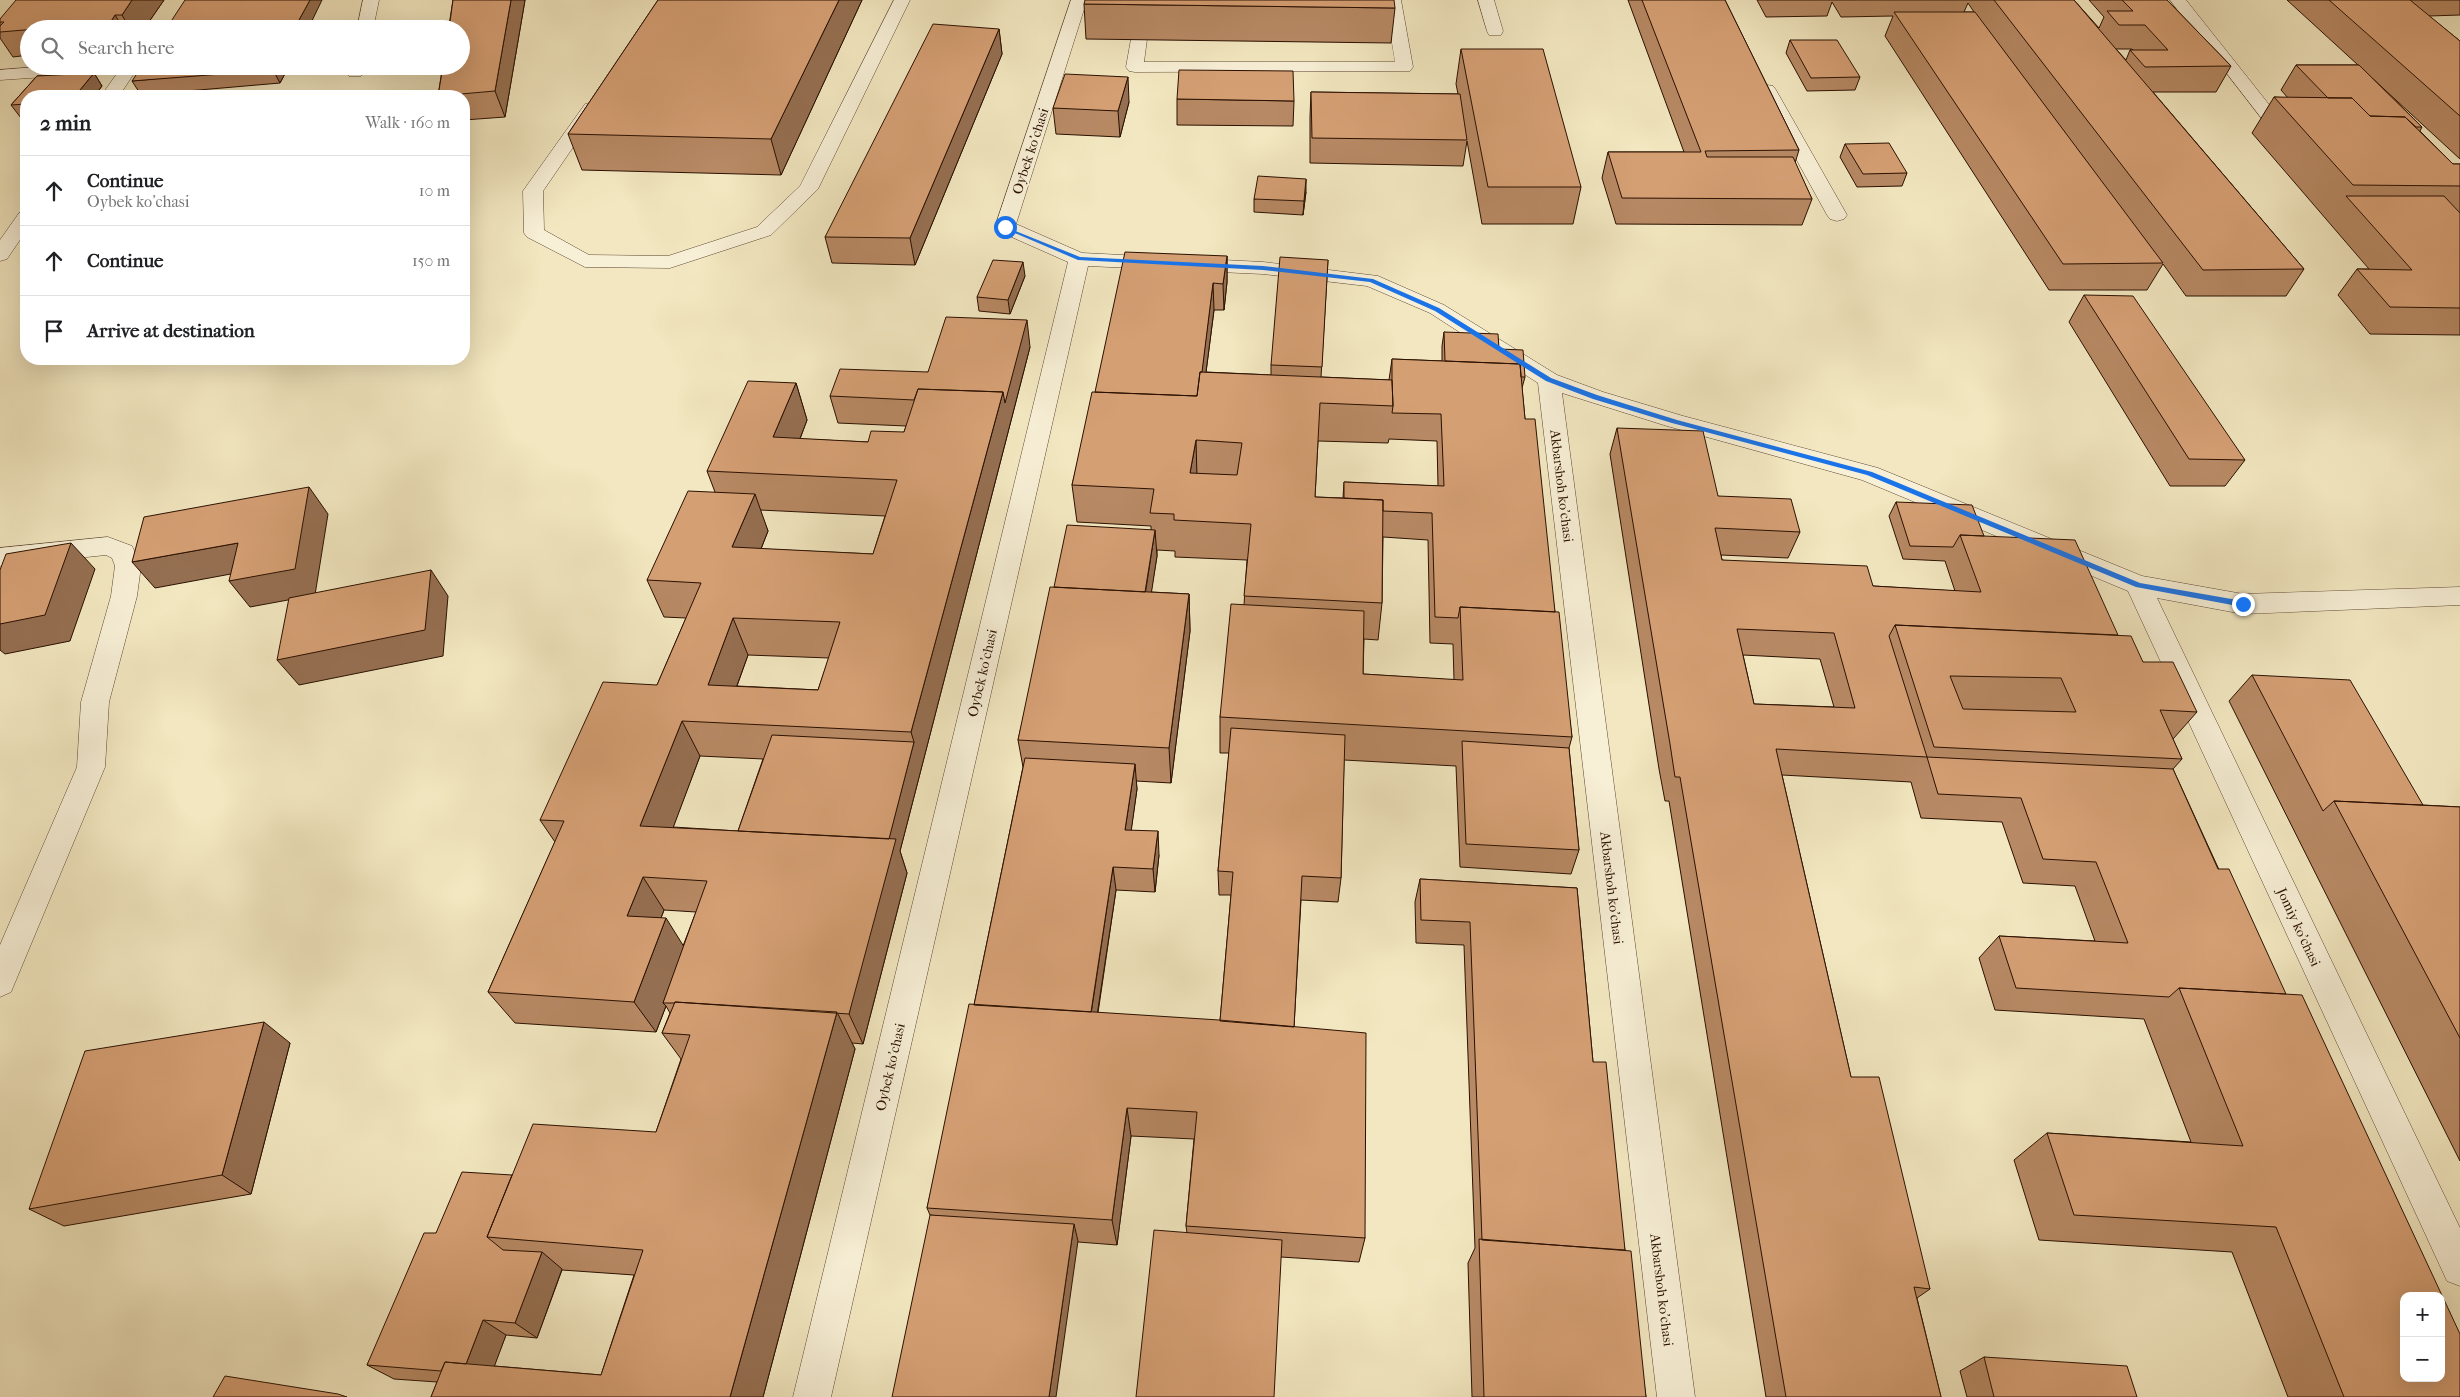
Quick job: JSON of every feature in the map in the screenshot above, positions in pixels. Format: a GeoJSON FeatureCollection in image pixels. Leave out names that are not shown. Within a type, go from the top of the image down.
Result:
{"type":"FeatureCollection","features":[{"type":"Feature","properties":{"kind":"street"},"geometry":{"type":"LineString","coordinates":[[367,20],[372,0]]}},
{"type":"Feature","properties":{"kind":"street"},"geometry":{"type":"LineString","coordinates":[[599,96],[534,191],[534,233],[585,261],[670,262],[764,231],[808,189],[902,0]]}},
{"type":"Feature","properties":{"kind":"street","name":"Oybek ko'chasi"},"geometry":{"type":"LineString","coordinates":[[812,1397],[1078,258],[1005,227],[1079,0]]}},
{"type":"Feature","properties":{"kind":"street"},"geometry":{"type":"LineString","coordinates":[[1138,39],[1135,67],[1404,66],[1393,0]]}},
{"type":"Feature","properties":{"kind":"street"},"geometry":{"type":"LineString","coordinates":[[1486,0],[1495,31]]}},
{"type":"Feature","properties":{"kind":"street"},"geometry":{"type":"LineString","coordinates":[[2178,0],[2269,116]]}},
{"type":"Feature","properties":{"kind":"street"},"geometry":{"type":"LineString","coordinates":[[0,75],[20,74]]}},
{"type":"Feature","properties":{"kind":"street"},"geometry":{"type":"LineString","coordinates":[[114,90],[125,75]]}},
{"type":"Feature","properties":{"kind":"street"},"geometry":{"type":"LineString","coordinates":[[1760,77],[1837,215]]}},
{"type":"Feature","properties":{"kind":"street"},"geometry":{"type":"LineString","coordinates":[[0,255],[20,226]]}},
{"type":"Feature","properties":{"kind":"street"},"geometry":{"type":"LineString","coordinates":[[1078,258],[1263,268],[1371,280],[1437,309],[1549,380],[1595,397],[1675,421],[1870,474],[2138,586],[2243,604],[2460,596]]}},
{"type":"Feature","properties":{"kind":"street","name":"Akbarshoh ko'chasi"},"geometry":{"type":"LineString","coordinates":[[1549,380],[1676,1397]]}},
{"type":"Feature","properties":{"kind":"street"},"geometry":{"type":"LineString","coordinates":[[0,557],[108,546],[123,552],[128,566],[124,596],[95,702],[91,767],[0,982]]}},
{"type":"Feature","properties":{"kind":"street","name":"Jomiy ko'chasi"},"geometry":{"type":"LineString","coordinates":[[2138,586],[2460,1268]]}},
{"type":"Feature","properties":{"kind":"building"},"geometry":{"type":"Polygon","coordinates":[[[16,0],[132,0],[122,15],[115,15],[112,20],[20,20],[20,30],[0,32],[0,26],[4,22],[0,22],[0,19],[16,0]]]}},
{"type":"Feature","properties":{"kind":"building"},"geometry":{"type":"Polygon","coordinates":[[[185,0],[310,0],[299,20],[172,20],[185,0]]]}},
{"type":"Feature","properties":{"kind":"building"},"geometry":{"type":"Polygon","coordinates":[[[453,0],[511,0],[495,91],[470,93],[470,90],[439,90],[442,75],[470,75],[470,20],[450,20],[453,0]]]}},
{"type":"Feature","properties":{"kind":"building"},"geometry":{"type":"Polygon","coordinates":[[[658,0],[839,0],[771,139],[568,134],[658,0]]]}},
{"type":"Feature","properties":{"kind":"building"},"geometry":{"type":"Polygon","coordinates":[[[1085,0],[1394,0],[1395,8],[1084,4],[1085,0]]]}},
{"type":"Feature","properties":{"kind":"building"},"geometry":{"type":"Polygon","coordinates":[[[1642,0],[1725,0],[1799,150],[1705,151],[1707,157],[1793,157],[1812,199],[1622,198],[1608,152],[1701,152],[1642,0]]]}},
{"type":"Feature","properties":{"kind":"building"},"geometry":{"type":"Polygon","coordinates":[[[1994,0],[2074,0],[2304,269],[2203,270],[1994,0]]]}},
{"type":"Feature","properties":{"kind":"building"},"geometry":{"type":"Polygon","coordinates":[[[2122,0],[2167,0],[2231,66],[2145,67],[2130,50],[2168,50],[2145,25],[2119,25],[2107,11],[2133,11],[2122,0]]]}},
{"type":"Feature","properties":{"kind":"building"},"geometry":{"type":"Polygon","coordinates":[[[2329,0],[2410,0],[2460,41],[2460,116],[2329,0]]]}},
{"type":"Feature","properties":{"kind":"building"},"geometry":{"type":"Polygon","coordinates":[[[1894,12],[1975,12],[2163,263],[2063,264],[1894,12]]]}},
{"type":"Feature","properties":{"kind":"building"},"geometry":{"type":"Polygon","coordinates":[[[933,24],[999,29],[910,238],[825,237],[933,24]]]}},
{"type":"Feature","properties":{"kind":"building"},"geometry":{"type":"Polygon","coordinates":[[[1790,40],[1837,40],[1860,77],[1811,78],[1790,40]]]}},
{"type":"Feature","properties":{"kind":"building"},"geometry":{"type":"Polygon","coordinates":[[[1461,49],[1543,49],[1581,187],[1488,187],[1461,49]]]}},
{"type":"Feature","properties":{"kind":"building"},"geometry":{"type":"Polygon","coordinates":[[[2296,65],[2359,65],[2422,127],[2416,127],[2405,117],[2370,116],[2352,98],[2328,98],[2296,65]]]}},
{"type":"Feature","properties":{"kind":"building"},"geometry":{"type":"Polygon","coordinates":[[[1179,70],[1293,71],[1294,101],[1177,99],[1179,70]]]}},
{"type":"Feature","properties":{"kind":"building"},"geometry":{"type":"Polygon","coordinates":[[[1065,74],[1128,77],[1118,111],[1053,108],[1065,74]]]}},
{"type":"Feature","properties":{"kind":"building"},"geometry":{"type":"Polygon","coordinates":[[[92,75],[80,90],[24,90],[37,76],[92,75]]]}},
{"type":"Feature","properties":{"kind":"building"},"geometry":{"type":"Polygon","coordinates":[[[136,75],[209,75],[132,81],[136,75]]]}},
{"type":"Feature","properties":{"kind":"building"},"geometry":{"type":"Polygon","coordinates":[[[1311,92],[1460,94],[1467,140],[1312,138],[1311,92]]]}},
{"type":"Feature","properties":{"kind":"building"},"geometry":{"type":"Polygon","coordinates":[[[20,95],[20,104],[11,105],[20,95]]]}},
{"type":"Feature","properties":{"kind":"building"},"geometry":{"type":"Polygon","coordinates":[[[2274,97],[2352,98],[2370,116],[2405,117],[2453,164],[2460,164],[2460,186],[2353,185],[2274,97]]]}},
{"type":"Feature","properties":{"kind":"building"},"geometry":{"type":"Polygon","coordinates":[[[1889,143],[1907,173],[1863,174],[1845,144],[1889,143]]]}},
{"type":"Feature","properties":{"kind":"building"},"geometry":{"type":"Polygon","coordinates":[[[1258,176],[1306,179],[1304,201],[1254,199],[1258,176]]]}},
{"type":"Feature","properties":{"kind":"building"},"geometry":{"type":"Polygon","coordinates":[[[2346,196],[2444,196],[2460,213],[2460,308],[2390,307],[2357,269],[2412,270],[2346,196]]]}},
{"type":"Feature","properties":{"kind":"building"},"geometry":{"type":"Polygon","coordinates":[[[1125,252],[1227,256],[1223,284],[1213,283],[1202,372],[1200,372],[1197,396],[1095,392],[1125,252]]]}},
{"type":"Feature","properties":{"kind":"building"},"geometry":{"type":"Polygon","coordinates":[[[1280,257],[1328,260],[1322,367],[1271,365],[1280,257]]]}},
{"type":"Feature","properties":{"kind":"building"},"geometry":{"type":"Polygon","coordinates":[[[993,260],[1023,262],[1008,300],[977,297],[993,260]]]}},
{"type":"Feature","properties":{"kind":"building"},"geometry":{"type":"Polygon","coordinates":[[[2084,295],[2133,296],[2245,460],[2189,459],[2084,295]]]}},
{"type":"Feature","properties":{"kind":"building"},"geometry":{"type":"Polygon","coordinates":[[[946,317],[1027,320],[1005,403],[1003,392],[918,389],[914,400],[830,396],[840,369],[928,372],[946,317]]]}},
{"type":"Feature","properties":{"kind":"building"},"geometry":{"type":"Polygon","coordinates":[[[1444,332],[1498,334],[1499,349],[1523,350],[1525,377],[1521,377],[1520,364],[1445,361],[1444,332]]]}},
{"type":"Feature","properties":{"kind":"building"},"geometry":{"type":"Polygon","coordinates":[[[1392,359],[1520,364],[1525,419],[1535,419],[1555,612],[1460,607],[1458,618],[1435,617],[1432,513],[1383,511],[1383,500],[1344,498],[1344,482],[1444,486],[1441,414],[1392,413],[1392,359]]]}},
{"type":"Feature","properties":{"kind":"building"},"geometry":{"type":"Polygon","coordinates":[[[1200,372],[1392,380],[1393,406],[1320,403],[1315,497],[1383,500],[1382,603],[1244,596],[1251,524],[1174,520],[1174,514],[1150,513],[1154,489],[1072,485],[1092,392],[1197,396],[1200,372]],[[1196,440],[1190,473],[1237,475],[1242,443],[1196,440]]]}},
{"type":"Feature","properties":{"kind":"building"},"geometry":{"type":"Polygon","coordinates":[[[748,381],[796,383],[773,437],[868,442],[871,431],[904,432],[918,389],[1003,392],[911,732],[682,721],[640,826],[896,839],[849,1014],[675,1002],[663,1003],[707,881],[643,877],[627,916],[666,918],[634,1002],[488,992],[564,821],[540,820],[603,682],[657,685],[701,583],[647,580],[688,491],[755,494],[732,547],[873,554],[897,480],[707,471],[748,381]],[[733,618],[708,685],[818,690],[840,622],[733,618]]]}},
{"type":"Feature","properties":{"kind":"building"},"geometry":{"type":"Polygon","coordinates":[[[1617,428],[1703,431],[1718,496],[1791,499],[1800,532],[1715,528],[1722,560],[1867,566],[1873,586],[1981,592],[1960,535],[2075,540],[2118,635],[1895,625],[1889,636],[1927,757],[1776,749],[1851,1077],[1879,1077],[1930,1289],[1914,1287],[1941,1397],[1786,1397],[1680,777],[1675,777],[1617,428]],[[1737,629],[1754,704],[1855,708],[1834,633],[1737,629]]]}},
{"type":"Feature","properties":{"kind":"building"},"geometry":{"type":"Polygon","coordinates":[[[309,487],[295,569],[229,581],[238,543],[132,562],[144,517],[309,487]]]}},
{"type":"Feature","properties":{"kind":"building"},"geometry":{"type":"Polygon","coordinates":[[[1896,502],[1972,505],[1984,536],[1960,535],[1953,547],[1910,546],[1896,502]]]}},
{"type":"Feature","properties":{"kind":"building"},"geometry":{"type":"Polygon","coordinates":[[[1067,525],[1155,530],[1145,592],[1054,587],[1067,525]]]}},
{"type":"Feature","properties":{"kind":"building"},"geometry":{"type":"Polygon","coordinates":[[[71,543],[45,615],[0,624],[0,570],[6,554],[71,543]]]}},
{"type":"Feature","properties":{"kind":"building"},"geometry":{"type":"Polygon","coordinates":[[[431,570],[425,630],[277,660],[289,598],[431,570]]]}},
{"type":"Feature","properties":{"kind":"building"},"geometry":{"type":"Polygon","coordinates":[[[1050,587],[1189,594],[1169,748],[1018,740],[1050,587]]]}},
{"type":"Feature","properties":{"kind":"building"},"geometry":{"type":"Polygon","coordinates":[[[1231,604],[1364,611],[1363,674],[1463,680],[1460,607],[1559,612],[1572,737],[1220,717],[1231,604]]]}},
{"type":"Feature","properties":{"kind":"building"},"geometry":{"type":"Polygon","coordinates":[[[1895,625],[2131,636],[2143,662],[2173,662],[2197,712],[2160,710],[2182,759],[1934,747],[1895,625]],[[1950,676],[1963,709],[2076,712],[2061,678],[1950,676]]]}},
{"type":"Feature","properties":{"kind":"building"},"geometry":{"type":"Polygon","coordinates":[[[2252,675],[2350,680],[2423,805],[2334,801],[2323,811],[2252,675]]]}},
{"type":"Feature","properties":{"kind":"building"},"geometry":{"type":"Polygon","coordinates":[[[1231,728],[1345,735],[1341,878],[1302,876],[1294,1027],[1220,1021],[1233,872],[1218,871],[1231,728]]]}},
{"type":"Feature","properties":{"kind":"building"},"geometry":{"type":"Polygon","coordinates":[[[772,735],[914,742],[889,839],[738,831],[772,735]]]}},
{"type":"Feature","properties":{"kind":"building"},"geometry":{"type":"Polygon","coordinates":[[[1462,741],[1569,748],[1579,850],[1466,844],[1462,741]]]}},
{"type":"Feature","properties":{"kind":"building"},"geometry":{"type":"Polygon","coordinates":[[[1927,757],[2173,769],[2218,869],[2229,869],[2286,994],[2179,988],[2169,997],[2016,988],[1999,936],[2128,943],[2096,862],[2043,859],[2021,798],[1938,794],[1927,757]]]}},
{"type":"Feature","properties":{"kind":"building"},"geometry":{"type":"Polygon","coordinates":[[[1025,758],[1135,764],[1125,830],[1158,831],[1153,869],[1113,867],[1091,1012],[974,1005],[1025,758]]]}},
{"type":"Feature","properties":{"kind":"building"},"geometry":{"type":"Polygon","coordinates":[[[2334,801],[2460,807],[2460,1038],[2334,801]]]}},
{"type":"Feature","properties":{"kind":"building"},"geometry":{"type":"Polygon","coordinates":[[[1420,879],[1577,888],[1593,1062],[1606,1062],[1625,1250],[1482,1240],[1470,922],[1421,920],[1420,879]]]}},
{"type":"Feature","properties":{"kind":"building"},"geometry":{"type":"Polygon","coordinates":[[[2179,988],[2302,995],[2440,1292],[2400,1292],[2400,1382],[2445,1382],[2445,1302],[2460,1334],[2460,1397],[2344,1397],[2276,1227],[2074,1215],[2047,1133],[2243,1146],[2179,988]]]}},
{"type":"Feature","properties":{"kind":"building"},"geometry":{"type":"Polygon","coordinates":[[[675,1002],[837,1012],[730,1397],[431,1397],[445,1362],[601,1375],[643,1250],[487,1237],[533,1124],[656,1132],[690,1035],[662,1033],[675,1002]]]}},
{"type":"Feature","properties":{"kind":"building"},"geometry":{"type":"Polygon","coordinates":[[[969,1004],[1219,1020],[1366,1033],[1365,1238],[1186,1226],[1197,1112],[1127,1108],[1112,1220],[927,1208],[969,1004]]]}},
{"type":"Feature","properties":{"kind":"building"},"geometry":{"type":"Polygon","coordinates":[[[264,1022],[222,1175],[29,1209],[85,1051],[264,1022]]]}},
{"type":"Feature","properties":{"kind":"building"},"geometry":{"type":"Polygon","coordinates":[[[462,1172],[512,1175],[487,1237],[503,1250],[542,1252],[515,1323],[483,1320],[466,1364],[445,1362],[441,1371],[367,1365],[424,1233],[436,1233],[462,1172]]]}},
{"type":"Feature","properties":{"kind":"building"},"geometry":{"type":"Polygon","coordinates":[[[930,1215],[1074,1224],[1049,1397],[892,1397],[930,1215]]]}},
{"type":"Feature","properties":{"kind":"building"},"geometry":{"type":"Polygon","coordinates":[[[1154,1230],[1282,1240],[1274,1397],[1136,1397],[1154,1230]]]}},
{"type":"Feature","properties":{"kind":"building"},"geometry":{"type":"Polygon","coordinates":[[[1479,1239],[1631,1251],[1646,1397],[1484,1397],[1479,1239]]]}},
{"type":"Feature","properties":{"kind":"building"},"geometry":{"type":"Polygon","coordinates":[[[1984,1357],[2127,1366],[2137,1397],[1994,1397],[1984,1357]]]}},
{"type":"Feature","properties":{"kind":"building"},"geometry":{"type":"Polygon","coordinates":[[[225,1376],[338,1394],[347,1397],[213,1397],[225,1376]]]}},
{"type":"Feature","properties":{"kind":"route"},"geometry":{"type":"LineString","coordinates":[[1005,227],[1078,258],[1263,268],[1371,280],[1437,309],[1549,380],[1595,397],[1675,421],[1870,474],[2138,586],[2243,604]]}}]}
